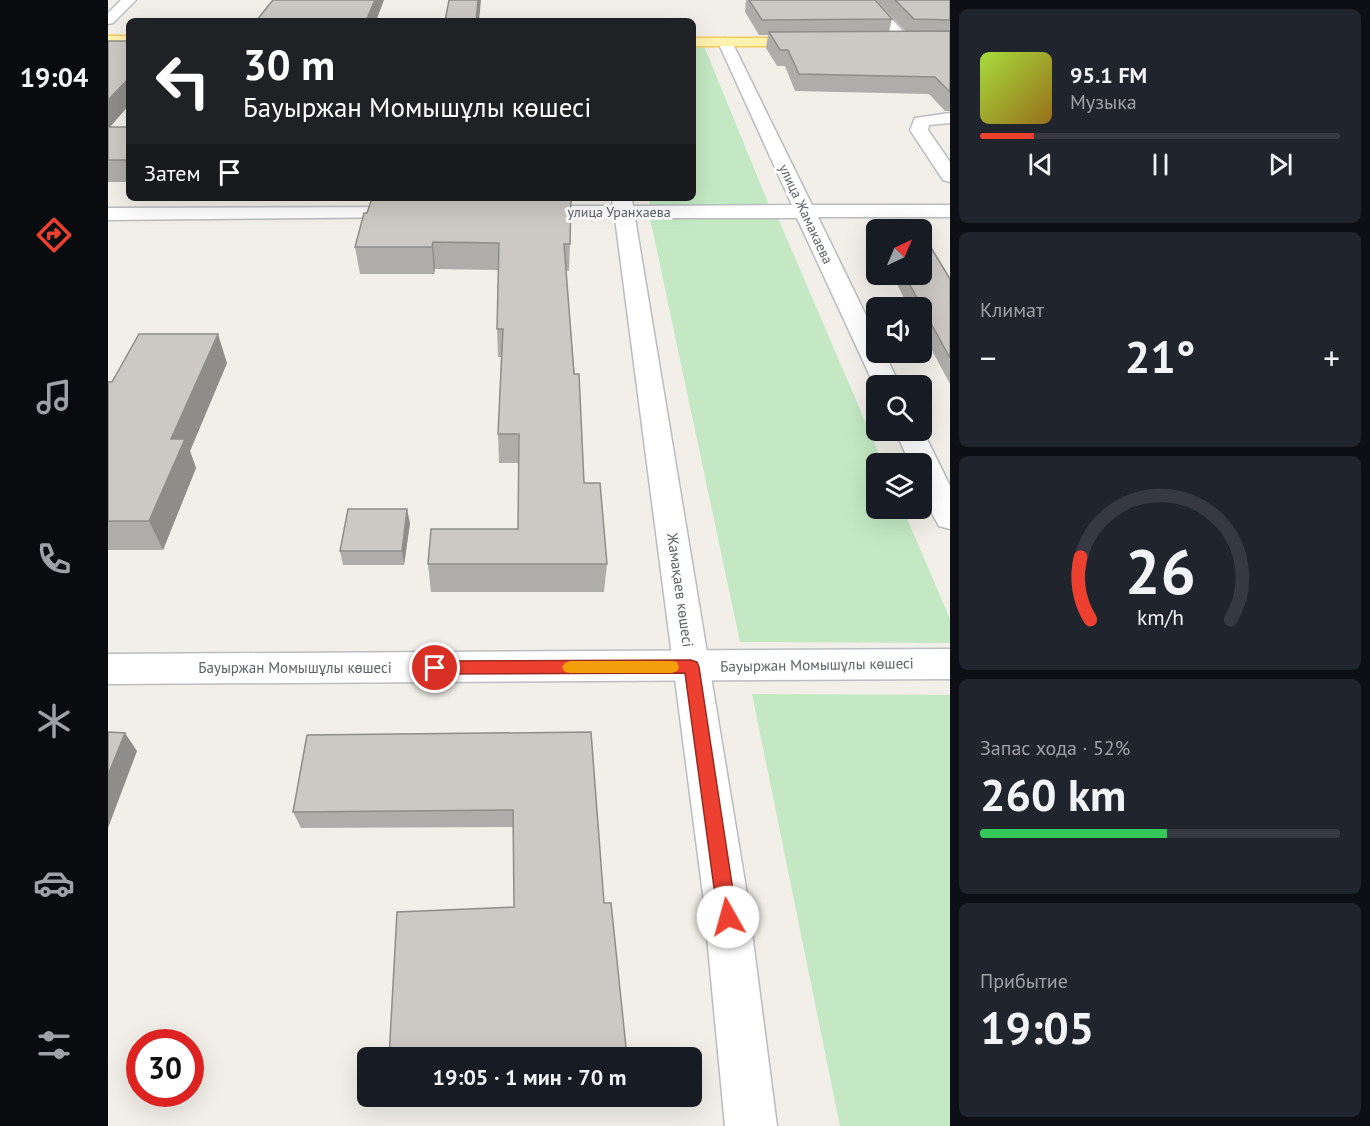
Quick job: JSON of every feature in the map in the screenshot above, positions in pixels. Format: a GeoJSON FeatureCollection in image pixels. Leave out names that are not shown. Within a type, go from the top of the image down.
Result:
{"type":"FeatureCollection","features":[{"type":"Feature","properties":{"kind":"main road"},"geometry":{"type":"LineString","coordinates":[[108,40],[126,40]]}},
{"type":"Feature","properties":{"kind":"main road"},"geometry":{"type":"LineString","coordinates":[[696,42],[833,42]]}},
{"type":"Feature","properties":{"kind":"main road"},"geometry":{"type":"LineString","coordinates":[[881,42],[910,42]]}},
{"type":"Feature","properties":{"kind":"street"},"geometry":{"type":"LineString","coordinates":[[108,20],[129,0]]}},
{"type":"Feature","properties":{"kind":"street"},"geometry":{"type":"LineString","coordinates":[[867,0],[910,42]]}},
{"type":"Feature","properties":{"kind":"street","name":"улица Жамакаева"},"geometry":{"type":"LineString","coordinates":[[725,42],[882,375]]}},
{"type":"Feature","properties":{"kind":"street"},"geometry":{"type":"LineString","coordinates":[[950,118],[934,118],[921,122],[920,130],[950,176]]}},
{"type":"Feature","properties":{"kind":"street","name":"улица Уранхаева"},"geometry":{"type":"LineString","coordinates":[[504,212],[623,205],[805,211],[950,211]]}},
{"type":"Feature","properties":{"kind":"street","name":"Жамақаев көшесі"},"geometry":{"type":"LineString","coordinates":[[623,205],[725,894],[751,1126]]}},
{"type":"Feature","properties":{"kind":"street"},"geometry":{"type":"LineString","coordinates":[[108,214],[432,213]]}},
{"type":"Feature","properties":{"kind":"street"},"geometry":{"type":"LineString","coordinates":[[914,441],[950,518]]}},
{"type":"Feature","properties":{"kind":"street","name":"Бауыржан Момышұлы көшесі"},"geometry":{"type":"LineString","coordinates":[[108,669],[950,664]]}},
{"type":"Feature","properties":{"kind":"green space"},"geometry":{"type":"Polygon","coordinates":[[[696,46],[704,46],[769,205],[650,205],[649,201],[696,201],[696,46]]]}},
{"type":"Feature","properties":{"kind":"green space"},"geometry":{"type":"Polygon","coordinates":[[[650,218],[778,218],[866,423],[866,441],[874,441],[879,453],[866,453],[866,519],[907,519],[950,619],[950,643],[740,642],[650,218]]]}},
{"type":"Feature","properties":{"kind":"green space"},"geometry":{"type":"Polygon","coordinates":[[[752,694],[950,695],[950,1126],[840,1126],[752,694]]]}},
{"type":"Feature","properties":{"kind":"building"},"geometry":{"type":"Polygon","coordinates":[[[273,0],[375,0],[367,18],[258,18],[273,0]]]}},
{"type":"Feature","properties":{"kind":"building"},"geometry":{"type":"Polygon","coordinates":[[[449,0],[478,0],[476,18],[446,18],[449,0]]]}},
{"type":"Feature","properties":{"kind":"building"},"geometry":{"type":"Polygon","coordinates":[[[749,0],[875,0],[892,19],[762,20],[749,0]]]}},
{"type":"Feature","properties":{"kind":"building"},"geometry":{"type":"Polygon","coordinates":[[[895,0],[950,0],[950,20],[914,19],[895,0]]]}},
{"type":"Feature","properties":{"kind":"building"},"geometry":{"type":"Polygon","coordinates":[[[950,31],[950,92],[935,77],[799,74],[788,50],[780,50],[769,32],[950,31]]]}},
{"type":"Feature","properties":{"kind":"building"},"geometry":{"type":"Polygon","coordinates":[[[108,41],[126,41],[126,81],[108,100],[108,41]]]}},
{"type":"Feature","properties":{"kind":"building"},"geometry":{"type":"Polygon","coordinates":[[[108,127],[126,127],[126,160],[108,160],[108,127]]]}},
{"type":"Feature","properties":{"kind":"building"},"geometry":{"type":"Polygon","coordinates":[[[371,201],[571,201],[570,244],[564,244],[574,374],[579,374],[584,483],[600,483],[607,564],[428,564],[431,529],[518,529],[519,434],[498,434],[503,329],[497,329],[499,243],[433,242],[432,247],[355,247],[364,213],[367,213],[371,201]]]}},
{"type":"Feature","properties":{"kind":"building"},"geometry":{"type":"Polygon","coordinates":[[[932,249],[950,279],[950,358],[932,325],[932,297],[917,297],[910,285],[932,285],[932,249]]]}},
{"type":"Feature","properties":{"kind":"building"},"geometry":{"type":"Polygon","coordinates":[[[139,334],[218,334],[171,439],[185,439],[149,521],[108,521],[108,382],[112,382],[139,334]]]}},
{"type":"Feature","properties":{"kind":"building"},"geometry":{"type":"Polygon","coordinates":[[[348,509],[407,509],[402,551],[340,551],[348,509]]]}},
{"type":"Feature","properties":{"kind":"building"},"geometry":{"type":"Polygon","coordinates":[[[108,732],[125,733],[108,775],[108,732]]]}},
{"type":"Feature","properties":{"kind":"building"},"geometry":{"type":"Polygon","coordinates":[[[591,732],[604,903],[611,903],[626,1047],[390,1047],[397,912],[514,907],[513,810],[293,812],[307,735],[591,732]]]}},
{"type":"Feature","properties":{"kind":"slow traffic"},"geometry":{"type":"LineString","coordinates":[[570,667],[672,667]]}},
{"type":"Feature","properties":{"kind":"route"},"geometry":{"type":"LineString","coordinates":[[435,668],[691,667],[728,917]]}}]}
